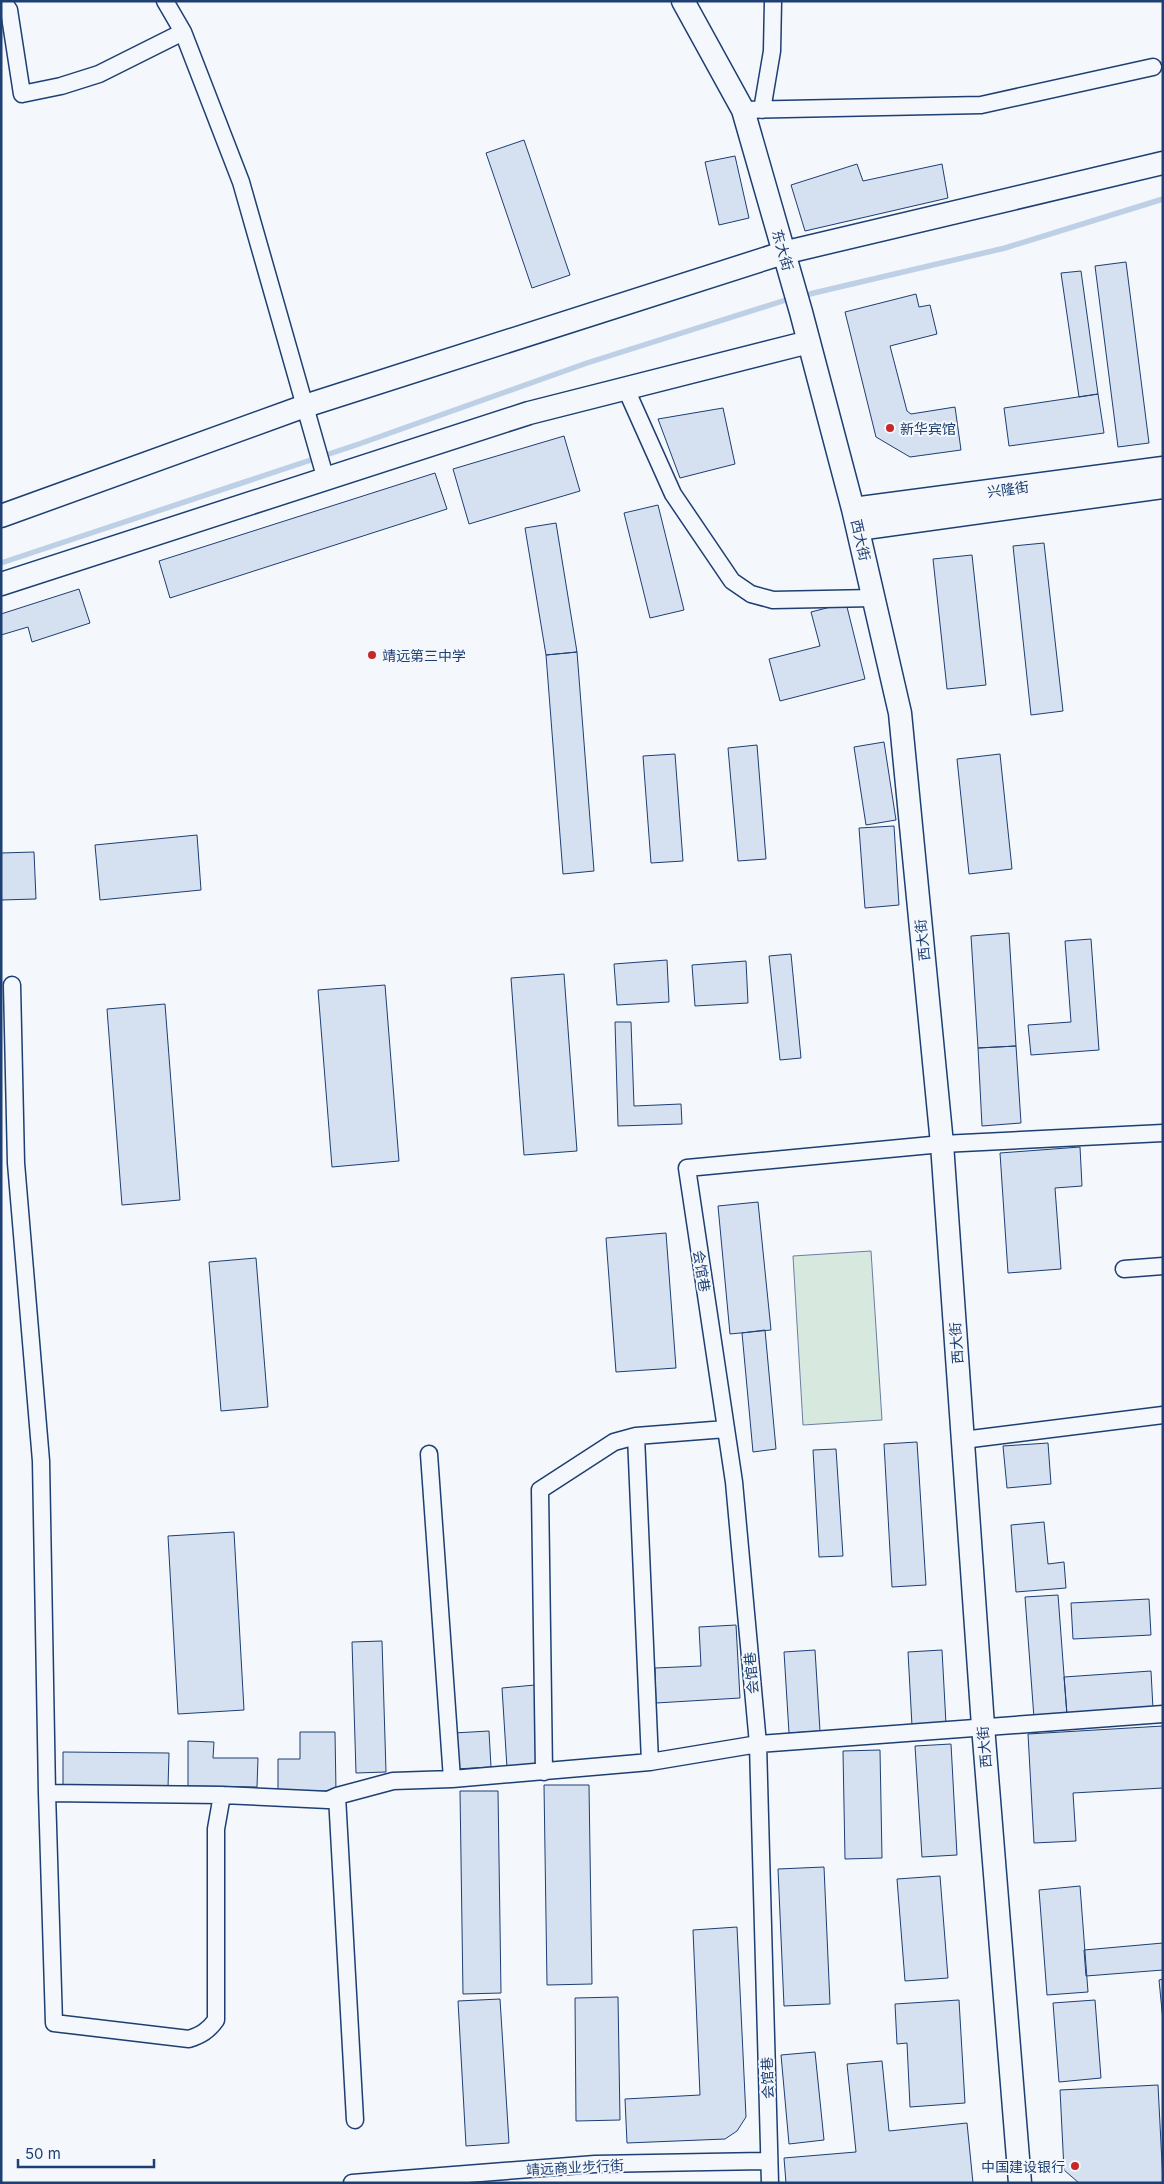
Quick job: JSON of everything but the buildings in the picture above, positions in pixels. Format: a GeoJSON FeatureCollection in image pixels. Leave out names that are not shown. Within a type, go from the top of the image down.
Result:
{"type":"FeatureCollection","features":[{"type":"Feature","properties":{"kind":"main road","name":"东大街"},"geometry":{"type":"LineString","coordinates":[[683,1],[752,110],[783,253],[801,312],[856,519]]}},
{"type":"Feature","properties":{"kind":"main road"},"geometry":{"type":"LineString","coordinates":[[1,516],[305,406],[783,253],[1163,163]]}},
{"type":"Feature","properties":{"kind":"main road"},"geometry":{"type":"LineString","coordinates":[[1,584],[325,475],[529,413],[808,342]]}},
{"type":"Feature","properties":{"kind":"main road","name":"兴隆街"},"geometry":{"type":"LineString","coordinates":[[856,519],[1163,468]]}},
{"type":"Feature","properties":{"kind":"main road","name":"兴隆街"},"geometry":{"type":"LineString","coordinates":[[856,519],[1163,487]]}},
{"type":"Feature","properties":{"kind":"main road","name":"西大街"},"geometry":{"type":"LineString","coordinates":[[856,519],[900,713],[942,1144],[982,1726],[1020,2183]]}},
{"type":"Feature","properties":{"kind":"street"},"geometry":{"type":"LineString","coordinates":[[3,1],[9,10],[22,94],[61,86],[98,74],[183,32]]}},
{"type":"Feature","properties":{"kind":"street"},"geometry":{"type":"LineString","coordinates":[[165,1],[183,32],[240,182],[325,475]]}},
{"type":"Feature","properties":{"kind":"street"},"geometry":{"type":"LineString","coordinates":[[773,1],[772,50],[752,110],[981,105],[1153,67]]}},
{"type":"Feature","properties":{"kind":"street"},"geometry":{"type":"LineString","coordinates":[[626,388],[673,494],[732,581],[751,594],[773,600],[874,598]]}},
{"type":"Feature","properties":{"kind":"street"},"geometry":{"type":"LineString","coordinates":[[12,985],[16,1163],[41,1461],[47,1793],[54,2022],[188,2039],[199,2036],[209,2029],[216,2020],[216,1830],[222,1795]]}},
{"type":"Feature","properties":{"kind":"street"},"geometry":{"type":"LineString","coordinates":[[942,1144],[1163,1133]]}},
{"type":"Feature","properties":{"kind":"street","name":"会馆巷"},"geometry":{"type":"LineString","coordinates":[[770,2183],[758,1744],[734,1482],[687,1168],[942,1144]]}},
{"type":"Feature","properties":{"kind":"street"},"geometry":{"type":"LineString","coordinates":[[1124,1269],[1163,1266]]}},
{"type":"Feature","properties":{"kind":"street"},"geometry":{"type":"LineString","coordinates":[[963,1440],[1163,1415]]}},
{"type":"Feature","properties":{"kind":"street"},"geometry":{"type":"LineString","coordinates":[[544,1772],[540,1490],[614,1442],[636,1436],[726,1429]]}},
{"type":"Feature","properties":{"kind":"street"},"geometry":{"type":"LineString","coordinates":[[636,1436],[650,1762]]}},
{"type":"Feature","properties":{"kind":"street"},"geometry":{"type":"LineString","coordinates":[[429,1454],[452,1779]]}},
{"type":"Feature","properties":{"kind":"street"},"geometry":{"type":"LineString","coordinates":[[47,1793],[222,1795],[328,1800],[393,1781],[452,1779],[650,1762],[758,1744],[1163,1714]]}},
{"type":"Feature","properties":{"kind":"street"},"geometry":{"type":"LineString","coordinates":[[337,1796],[355,2120]]}},
{"type":"Feature","properties":{"kind":"street","name":"靖远商业步行街"},"geometry":{"type":"LineString","coordinates":[[352,2183],[595,2164],[769,2161]]}},
{"type":"Feature","properties":{"kind":"shaded area"},"geometry":{"type":"Polygon","coordinates":[[[871,1251],[882,1420],[803,1425],[793,1256],[871,1251]]]}},
{"type":"Feature","properties":{"kind":"waterway"},"geometry":{"type":"LineString","coordinates":[[801,296],[1005,248],[1163,199]]}},
{"type":"Feature","properties":{"kind":"waterway"},"geometry":{"type":"LineString","coordinates":[[1,563],[359,444],[587,363],[792,298]]}},
{"type":"Feature","properties":{"kind":"place","name":"新华宾馆"},"geometry":{"type":"Point","coordinates":[890,428]}},
{"type":"Feature","properties":{"kind":"place","name":"靖远第三中学"},"geometry":{"type":"Point","coordinates":[372,655]}},
{"type":"Feature","properties":{"kind":"place","name":"中国建设银行"},"geometry":{"type":"Point","coordinates":[1075,2166]}}]}
